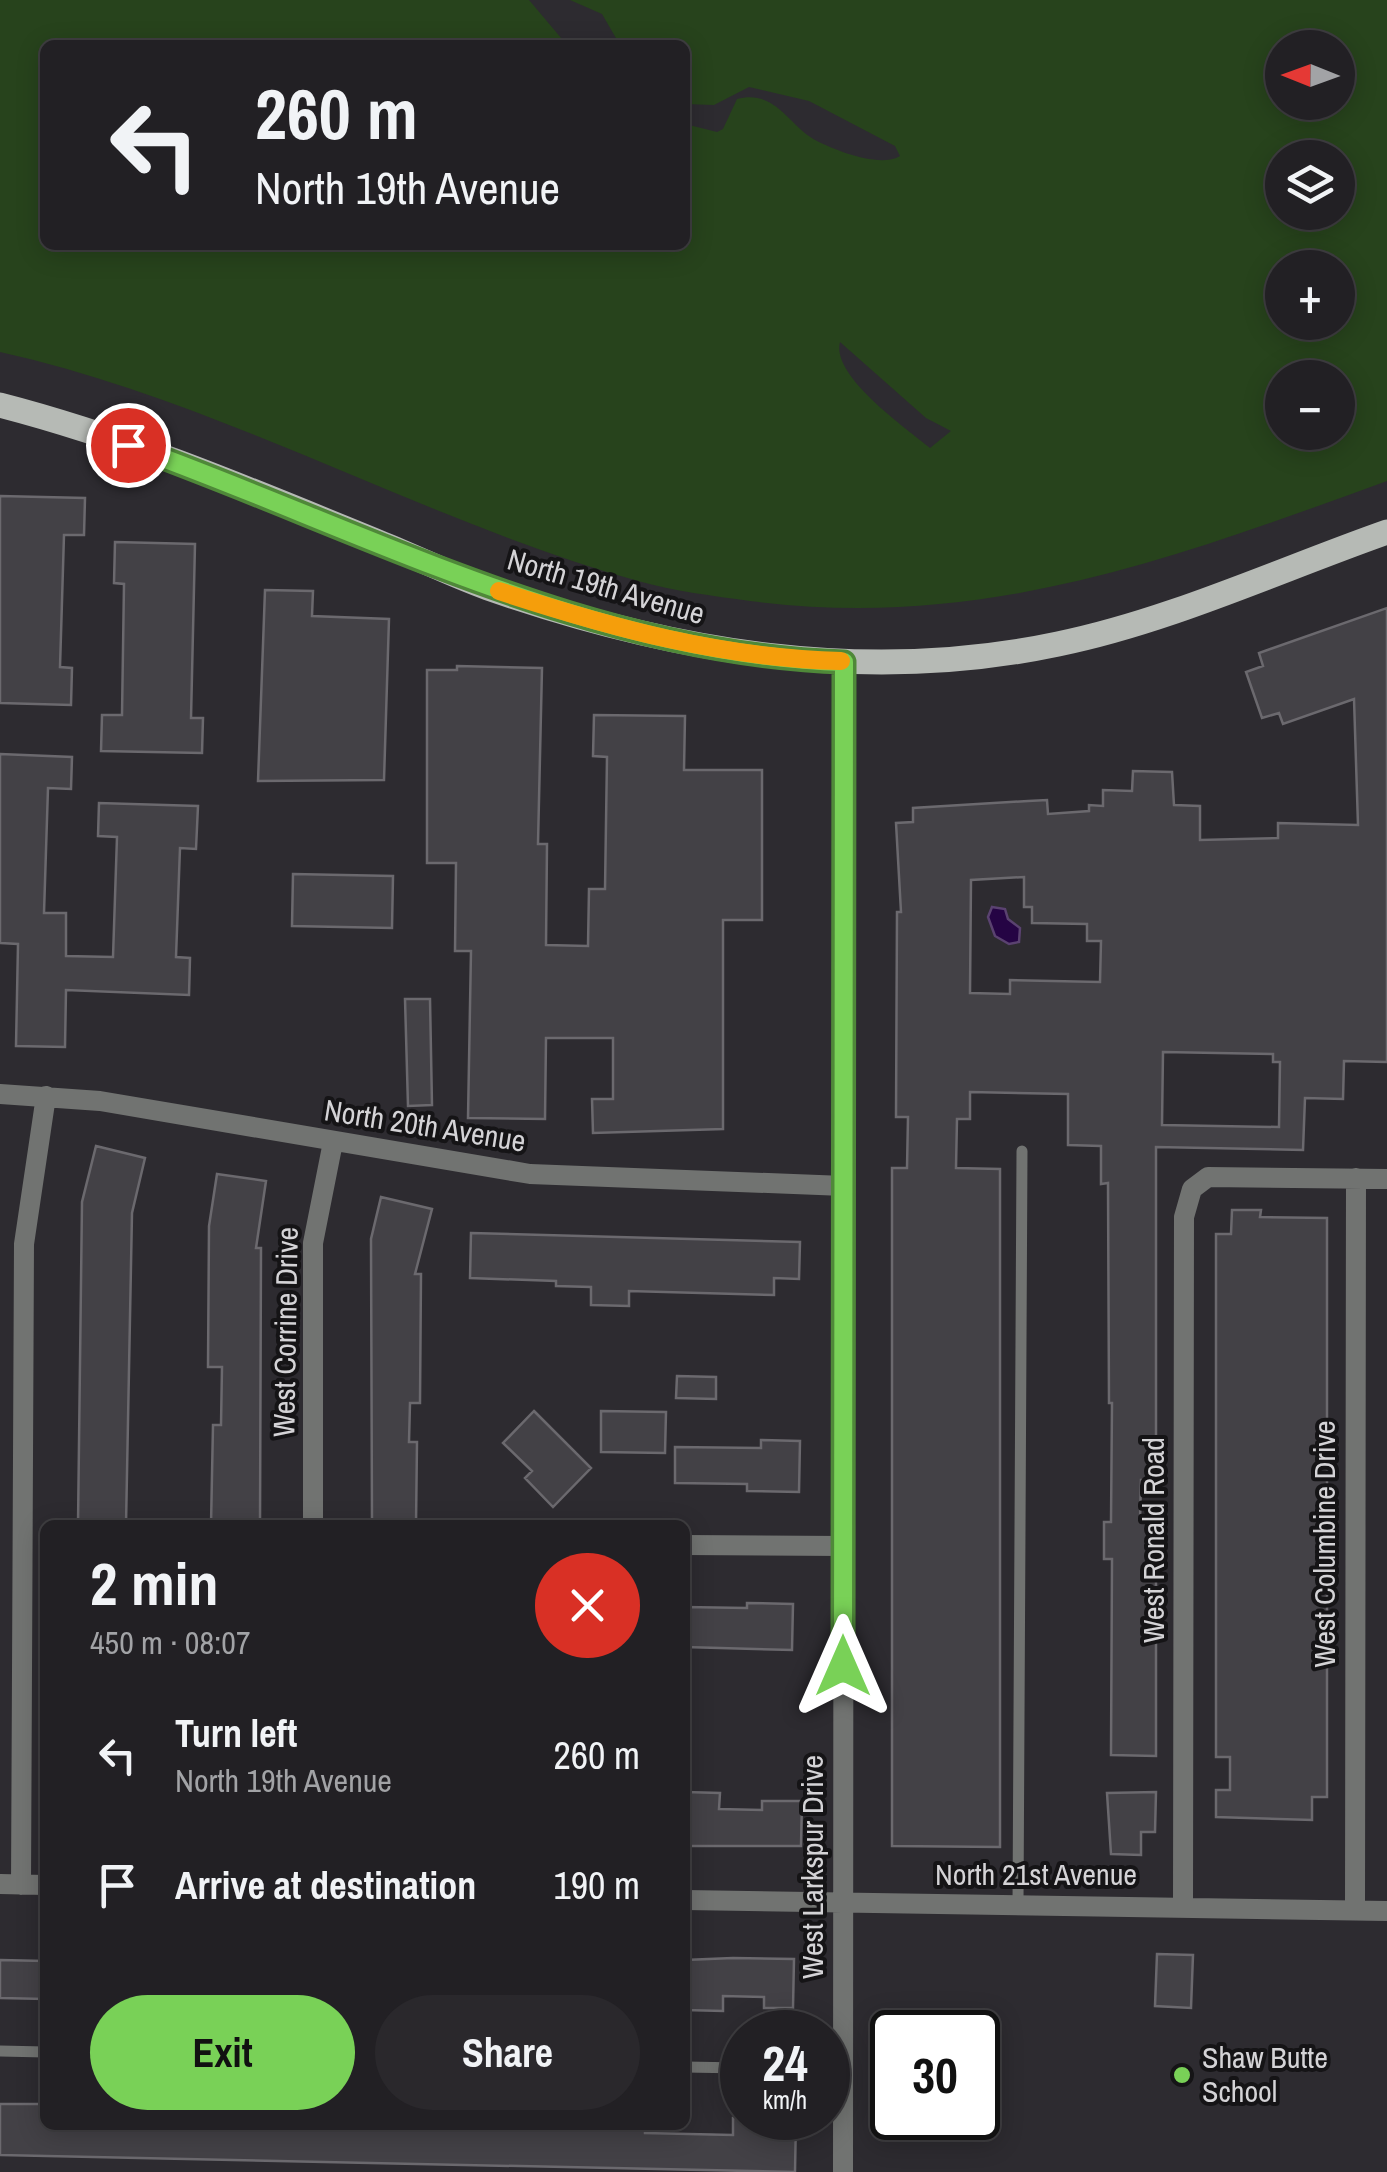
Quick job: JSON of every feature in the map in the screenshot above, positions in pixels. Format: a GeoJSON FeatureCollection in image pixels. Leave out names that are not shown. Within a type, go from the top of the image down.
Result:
{"type":"FeatureCollection","features":[{"type":"Feature","properties":{"kind":"main road","name":"North 19th Avenue"},"geometry":{"type":"LineString","coordinates":[[0,406],[63,422],[227,480],[484,587],[592,622],[720,651],[844,662],[975,658],[1059,644],[1139,622],[1387,532]]}},
{"type":"Feature","properties":{"kind":"street","name":"West Larkspur Drive"},"geometry":{"type":"LineString","coordinates":[[839,2010],[843,1904],[844,662]]}},
{"type":"Feature","properties":{"kind":"street","name":"North 20th Avenue"},"geometry":{"type":"LineString","coordinates":[[0,1094],[46,1096],[461,1166],[582,1179],[844,1186]]}},
{"type":"Feature","properties":{"kind":"street"},"geometry":{"type":"LineString","coordinates":[[40,1885],[11,1884],[24,1244],[46,1096]]}},
{"type":"Feature","properties":{"kind":"street","name":"West Corrine Drive"},"geometry":{"type":"LineString","coordinates":[[314,1520],[314,1244],[334,1142]]}},
{"type":"Feature","properties":{"kind":"street"},"geometry":{"type":"LineString","coordinates":[[1356,1178],[1387,1179]]}},
{"type":"Feature","properties":{"kind":"street","name":"West Ronald Road"},"geometry":{"type":"LineString","coordinates":[[1184,1906],[1184,1217],[1192,1189],[1201,1179],[1356,1178]]}},
{"type":"Feature","properties":{"kind":"street","name":"West Columbine Drive"},"geometry":{"type":"LineString","coordinates":[[1354,1910],[1356,1178]]}},
{"type":"Feature","properties":{"kind":"street"},"geometry":{"type":"LineString","coordinates":[[690,1545],[844,1546]]}},
{"type":"Feature","properties":{"kind":"street","name":"North 21st Avenue"},"geometry":{"type":"LineString","coordinates":[[690,1900],[1387,1911]]}},
{"type":"Feature","properties":{"kind":"street","name":"West Larkspur Drive"},"geometry":{"type":"LineString","coordinates":[[841,2140],[843,2172]]}},
{"type":"Feature","properties":{"kind":"lane"},"geometry":{"type":"LineString","coordinates":[[1018,1905],[1022,1151]]}},
{"type":"Feature","properties":{"kind":"lane"},"geometry":{"type":"LineString","coordinates":[[0,2052],[40,2052]]}},
{"type":"Feature","properties":{"kind":"lane"},"geometry":{"type":"LineString","coordinates":[[690,2067],[720,2068]]}},
{"type":"Feature","properties":{"kind":"green space"},"geometry":{"type":"Polygon","coordinates":[[[0,0],[529,0],[563,40],[40,40],[40,250],[690,250],[690,125],[717,132],[723,129],[737,99],[762,99],[807,134],[847,153],[881,160],[900,156],[895,146],[809,101],[749,87],[714,105],[690,104],[690,40],[617,40],[602,14],[570,0],[1387,0],[1387,481],[1230,537],[1075,582],[997,597],[918,606],[835,608],[750,601],[665,588],[557,556],[162,400],[82,373],[0,352],[0,0]],[[840,342],[840,355],[858,385],[930,448],[951,431],[926,418],[840,342]]]}},
{"type":"Feature","properties":{"kind":"shaded area"},"geometry":{"type":"Polygon","coordinates":[[[992,907],[1005,909],[1008,919],[1020,928],[1019,942],[1009,944],[995,936],[988,917],[992,907]]]}},
{"type":"Feature","properties":{"kind":"building"},"geometry":{"type":"Polygon","coordinates":[[[0,496],[85,498],[84,535],[64,535],[60,667],[72,668],[71,705],[0,703],[0,496]]]}},
{"type":"Feature","properties":{"kind":"building"},"geometry":{"type":"Polygon","coordinates":[[[115,542],[195,544],[191,718],[203,718],[202,753],[101,751],[102,715],[122,715],[124,584],[114,583],[115,542]]]}},
{"type":"Feature","properties":{"kind":"building"},"geometry":{"type":"Polygon","coordinates":[[[265,590],[313,591],[312,616],[389,619],[384,780],[258,781],[265,590]]]}},
{"type":"Feature","properties":{"kind":"building"},"geometry":{"type":"Polygon","coordinates":[[[1387,608],[1387,1062],[1344,1061],[1343,1099],[1305,1098],[1303,1150],[1156,1147],[1156,1480],[1141,1480],[1140,1522],[1156,1522],[1156,1756],[1111,1755],[1112,1559],[1104,1559],[1104,1522],[1111,1522],[1112,1403],[1108,1183],[1101,1184],[1101,1146],[1068,1145],[1068,1094],[970,1092],[970,1119],[957,1119],[956,1168],[1000,1169],[1000,1847],[892,1846],[892,1168],[907,1168],[908,1117],[896,1117],[897,912],[901,912],[896,823],[913,822],[913,808],[1047,800],[1048,814],[1089,811],[1089,805],[1103,806],[1103,790],[1132,791],[1133,771],[1172,772],[1174,805],[1200,806],[1200,840],[1278,838],[1278,823],[1358,825],[1354,699],[1283,724],[1279,713],[1262,718],[1246,672],[1263,666],[1259,653],[1387,608]],[[1024,877],[971,880],[970,993],[1010,994],[1010,980],[1100,982],[1101,941],[1087,941],[1087,924],[1032,923],[1032,907],[1024,907],[1024,877]],[[1163,1052],[1162,1125],[1279,1127],[1280,1062],[1273,1062],[1273,1054],[1163,1052]]]}},
{"type":"Feature","properties":{"kind":"building"},"geometry":{"type":"Polygon","coordinates":[[[457,666],[542,668],[538,844],[547,844],[546,945],[588,946],[589,889],[605,889],[607,757],[593,756],[594,715],[685,716],[684,770],[762,770],[762,920],[723,920],[723,1129],[593,1133],[592,1099],[613,1099],[613,1038],[546,1038],[545,1119],[468,1118],[471,951],[455,951],[456,863],[427,863],[427,670],[457,670],[457,666]]]}},
{"type":"Feature","properties":{"kind":"building"},"geometry":{"type":"Polygon","coordinates":[[[0,754],[72,757],[71,789],[48,788],[44,913],[66,913],[66,956],[113,957],[117,837],[98,836],[99,803],[198,806],[196,849],[180,848],[176,957],[190,958],[189,995],[66,990],[65,1047],[16,1046],[18,944],[0,943],[0,754]]]}},
{"type":"Feature","properties":{"kind":"building"},"geometry":{"type":"Polygon","coordinates":[[[293,874],[393,876],[392,928],[292,926],[293,874]]]}},
{"type":"Feature","properties":{"kind":"building"},"geometry":{"type":"Polygon","coordinates":[[[405,999],[430,999],[432,1105],[408,1106],[405,999]]]}},
{"type":"Feature","properties":{"kind":"building"},"geometry":{"type":"Polygon","coordinates":[[[96,1146],[145,1158],[132,1213],[126,1520],[78,1520],[82,1202],[96,1146]]]}},
{"type":"Feature","properties":{"kind":"building"},"geometry":{"type":"Polygon","coordinates":[[[217,1174],[266,1181],[256,1248],[261,1248],[260,1520],[211,1520],[213,1425],[221,1425],[222,1367],[208,1367],[209,1226],[217,1174]]]}},
{"type":"Feature","properties":{"kind":"building"},"geometry":{"type":"Polygon","coordinates":[[[381,1197],[432,1209],[415,1274],[421,1274],[420,1403],[410,1403],[409,1442],[417,1442],[416,1520],[372,1520],[371,1239],[381,1197]]]}},
{"type":"Feature","properties":{"kind":"building"},"geometry":{"type":"Polygon","coordinates":[[[1232,1210],[1261,1210],[1260,1217],[1327,1218],[1327,1797],[1312,1797],[1312,1820],[1216,1817],[1216,1790],[1230,1790],[1230,1757],[1216,1757],[1216,1234],[1231,1234],[1232,1210]]]}},
{"type":"Feature","properties":{"kind":"building"},"geometry":{"type":"Polygon","coordinates":[[[471,1233],[800,1242],[799,1279],[774,1278],[774,1295],[629,1291],[629,1306],[591,1305],[591,1287],[556,1286],[556,1281],[470,1278],[471,1233]]]}},
{"type":"Feature","properties":{"kind":"building"},"geometry":{"type":"Polygon","coordinates":[[[677,1376],[716,1377],[716,1399],[676,1398],[677,1376]]]}},
{"type":"Feature","properties":{"kind":"building"},"geometry":{"type":"Polygon","coordinates":[[[534,1411],[591,1468],[553,1507],[525,1478],[532,1471],[503,1443],[534,1411]]]}},
{"type":"Feature","properties":{"kind":"building"},"geometry":{"type":"Polygon","coordinates":[[[601,1411],[666,1412],[665,1453],[601,1452],[601,1411]]]}},
{"type":"Feature","properties":{"kind":"building"},"geometry":{"type":"Polygon","coordinates":[[[761,1440],[800,1441],[799,1492],[747,1491],[747,1484],[675,1483],[675,1447],[761,1448],[761,1440]]]}},
{"type":"Feature","properties":{"kind":"building"},"geometry":{"type":"Polygon","coordinates":[[[747,1603],[793,1604],[792,1650],[690,1647],[690,1607],[747,1608],[747,1603]]]}},
{"type":"Feature","properties":{"kind":"building"},"geometry":{"type":"Polygon","coordinates":[[[690,1792],[720,1793],[719,1809],[762,1810],[762,1801],[802,1801],[801,1846],[690,1846],[690,1792]]]}},
{"type":"Feature","properties":{"kind":"building"},"geometry":{"type":"Polygon","coordinates":[[[1156,1792],[1155,1832],[1141,1832],[1141,1855],[1111,1854],[1107,1793],[1156,1792]]]}},
{"type":"Feature","properties":{"kind":"building"},"geometry":{"type":"Polygon","coordinates":[[[1157,1954],[1193,1955],[1191,2008],[1155,2006],[1157,1954]]]}},
{"type":"Feature","properties":{"kind":"building"},"geometry":{"type":"Polygon","coordinates":[[[794,1959],[793,2008],[764,2008],[764,1997],[723,1996],[723,2010],[690,2010],[690,1960],[794,1959]]]}},
{"type":"Feature","properties":{"kind":"building"},"geometry":{"type":"Polygon","coordinates":[[[0,1960],[40,1961],[40,1999],[0,1998],[0,1960]]]}},
{"type":"Feature","properties":{"kind":"building"},"geometry":{"type":"Polygon","coordinates":[[[0,2104],[40,2104],[40,2130],[645,2130],[720,2135],[720,2140],[796,2140],[795,2172],[0,2155],[0,2104]]]}},
{"type":"Feature","properties":{"kind":"slow traffic"},"geometry":{"type":"LineString","coordinates":[[499,591],[655,639],[794,660],[841,661]]}},
{"type":"Feature","properties":{"kind":"place","name":"Shaw Butte School"},"geometry":{"type":"Point","coordinates":[1182,2075]}},
{"type":"Feature","properties":{"kind":"route"},"geometry":{"type":"LineString","coordinates":[[128,445],[227,480],[484,587],[592,622],[720,651],[844,662],[843,1666]]}}]}
